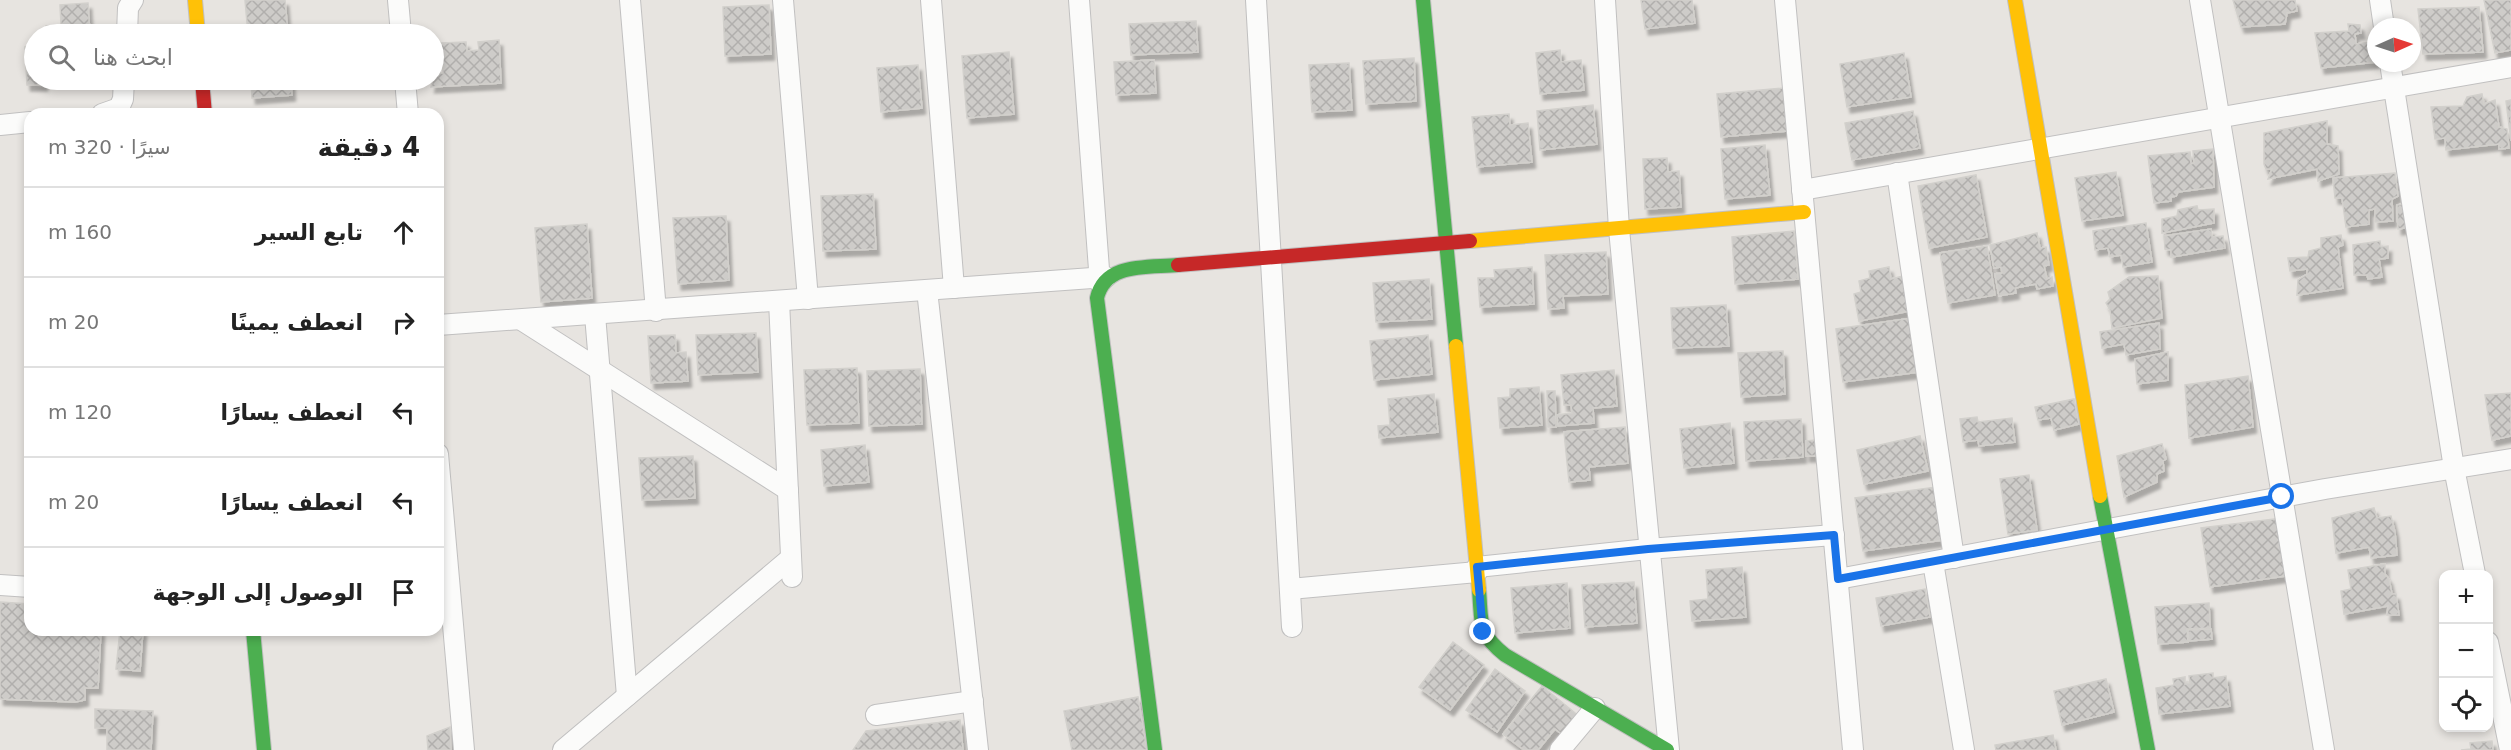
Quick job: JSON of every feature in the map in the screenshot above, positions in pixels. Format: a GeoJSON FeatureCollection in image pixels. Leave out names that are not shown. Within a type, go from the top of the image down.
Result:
{"type":"FeatureCollection","features":[{"type":"Feature","properties":{"kind":"street"},"geometry":{"type":"LineString","coordinates":[[127,24],[128,8],[133,0]]}},
{"type":"Feature","properties":{"kind":"street"},"geometry":{"type":"LineString","coordinates":[[195,0],[197,24]]}},
{"type":"Feature","properties":{"kind":"street"},"geometry":{"type":"LineString","coordinates":[[398,0],[400,24]]}},
{"type":"Feature","properties":{"kind":"street"},"geometry":{"type":"LineString","coordinates":[[630,0],[656,311]]}},
{"type":"Feature","properties":{"kind":"street"},"geometry":{"type":"LineString","coordinates":[[783,0],[808,299]]}},
{"type":"Feature","properties":{"kind":"street"},"geometry":{"type":"LineString","coordinates":[[931,0],[954,288]]}},
{"type":"Feature","properties":{"kind":"street"},"geometry":{"type":"LineString","coordinates":[[1078,0],[1102,279],[1097,298],[1155,750]]}},
{"type":"Feature","properties":{"kind":"street"},"geometry":{"type":"LineString","coordinates":[[1256,0],[1292,627]]}},
{"type":"Feature","properties":{"kind":"street"},"geometry":{"type":"LineString","coordinates":[[1423,0],[1483,632],[1487,641],[1505,655],[1668,750]]}},
{"type":"Feature","properties":{"kind":"street"},"geometry":{"type":"LineString","coordinates":[[1605,0],[1619,229],[1668,750]]}},
{"type":"Feature","properties":{"kind":"street"},"geometry":{"type":"LineString","coordinates":[[1785,0],[1853,750]]}},
{"type":"Feature","properties":{"kind":"street"},"geometry":{"type":"LineString","coordinates":[[2015,0],[2106,530],[2148,750]]}},
{"type":"Feature","properties":{"kind":"street"},"geometry":{"type":"LineString","coordinates":[[2200,0],[2324,750]]}},
{"type":"Feature","properties":{"kind":"street"},"geometry":{"type":"LineString","coordinates":[[2380,0],[2383,18]]}},
{"type":"Feature","properties":{"kind":"street"},"geometry":{"type":"LineString","coordinates":[[1802,190],[2511,67]]}},
{"type":"Feature","properties":{"kind":"street"},"geometry":{"type":"LineString","coordinates":[[2392,72],[2454,468],[2474,570]]}},
{"type":"Feature","properties":{"kind":"street"},"geometry":{"type":"LineString","coordinates":[[119,108],[123,90]]}},
{"type":"Feature","properties":{"kind":"street"},"geometry":{"type":"LineString","coordinates":[[203,90],[204,108]]}},
{"type":"Feature","properties":{"kind":"street"},"geometry":{"type":"LineString","coordinates":[[406,90],[407,108]]}},
{"type":"Feature","properties":{"kind":"street"},"geometry":{"type":"LineString","coordinates":[[0,124],[24,122]]}},
{"type":"Feature","properties":{"kind":"street"},"geometry":{"type":"LineString","coordinates":[[1897,173],[1954,558]]}},
{"type":"Feature","properties":{"kind":"street"},"geometry":{"type":"LineString","coordinates":[[444,325],[1102,279],[1125,270],[1804,212]]}},
{"type":"Feature","properties":{"kind":"street"},"geometry":{"type":"LineString","coordinates":[[927,290],[978,750]]}},
{"type":"Feature","properties":{"kind":"street"},"geometry":{"type":"LineString","coordinates":[[563,750],[627,696],[792,568],[779,301]]}},
{"type":"Feature","properties":{"kind":"street"},"geometry":{"type":"LineString","coordinates":[[594,315],[627,696]]}},
{"type":"Feature","properties":{"kind":"street"},"geometry":{"type":"LineString","coordinates":[[523,321],[788,490]]}},
{"type":"Feature","properties":{"kind":"street"},"geometry":{"type":"LineString","coordinates":[[1838,579],[2282,497],[2511,459]]}},
{"type":"Feature","properties":{"kind":"street"},"geometry":{"type":"LineString","coordinates":[[1290,589],[1477,570],[1648,549],[1834,535]]}},
{"type":"Feature","properties":{"kind":"street"},"geometry":{"type":"LineString","coordinates":[[1933,562],[1964,750]]}},
{"type":"Feature","properties":{"kind":"street"},"geometry":{"type":"LineString","coordinates":[[444,584],[464,750]]}},
{"type":"Feature","properties":{"kind":"street"},"geometry":{"type":"LineString","coordinates":[[0,585],[24,587]]}},
{"type":"Feature","properties":{"kind":"street"},"geometry":{"type":"LineString","coordinates":[[254,636],[264,750]]}},
{"type":"Feature","properties":{"kind":"street"},"geometry":{"type":"LineString","coordinates":[[2493,667],[2510,750]]}},
{"type":"Feature","properties":{"kind":"street"},"geometry":{"type":"LineString","coordinates":[[876,715],[973,701]]}},
{"type":"Feature","properties":{"kind":"street"},"geometry":{"type":"LineString","coordinates":[[1560,750],[1595,708]]}},
{"type":"Feature","properties":{"kind":"building"},"geometry":{"type":"Polygon","coordinates":[[[245,0],[285,0],[287,24],[247,24],[245,0]]]}},
{"type":"Feature","properties":{"kind":"building"},"geometry":{"type":"Polygon","coordinates":[[[1641,0],[1692,0],[1695,23],[1645,29],[1641,0]]]}},
{"type":"Feature","properties":{"kind":"building"},"geometry":{"type":"Polygon","coordinates":[[[2233,0],[2295,0],[2297,11],[2287,13],[2285,24],[2241,27],[2233,0]]]}},
{"type":"Feature","properties":{"kind":"building"},"geometry":{"type":"Polygon","coordinates":[[[2484,0],[2511,0],[2511,50],[2495,53],[2484,0]]]}},
{"type":"Feature","properties":{"kind":"building"},"geometry":{"type":"Polygon","coordinates":[[[88,3],[89,24],[61,24],[60,5],[88,3]]]}},
{"type":"Feature","properties":{"kind":"building"},"geometry":{"type":"Polygon","coordinates":[[[769,5],[771,54],[725,56],[723,7],[769,5]]]}},
{"type":"Feature","properties":{"kind":"building"},"geometry":{"type":"Polygon","coordinates":[[[2479,7],[2483,52],[2423,54],[2421,18],[2419,18],[2418,9],[2479,7]]]}},
{"type":"Feature","properties":{"kind":"building"},"geometry":{"type":"Polygon","coordinates":[[[1196,21],[1198,52],[1131,55],[1129,24],[1196,21]]]}},
{"type":"Feature","properties":{"kind":"building"},"geometry":{"type":"Polygon","coordinates":[[[2348,24],[2360,25],[2361,33],[2355,34],[2356,44],[2367,43],[2367,63],[2321,68],[2315,33],[2349,31],[2348,24]]]}},
{"type":"Feature","properties":{"kind":"building"},"geometry":{"type":"Polygon","coordinates":[[[499,40],[501,83],[444,86],[444,43],[466,42],[467,51],[479,50],[478,42],[499,40]]]}},
{"type":"Feature","properties":{"kind":"building"},"geometry":{"type":"Polygon","coordinates":[[[1560,50],[1561,62],[1581,60],[1584,90],[1540,94],[1536,53],[1560,50]]]}},
{"type":"Feature","properties":{"kind":"building"},"geometry":{"type":"Polygon","coordinates":[[[1009,52],[1014,114],[967,118],[962,56],[1009,52]]]}},
{"type":"Feature","properties":{"kind":"building"},"geometry":{"type":"Polygon","coordinates":[[[1904,53],[1911,97],[1847,107],[1840,64],[1904,53]]]}},
{"type":"Feature","properties":{"kind":"building"},"geometry":{"type":"Polygon","coordinates":[[[1414,58],[1416,101],[1366,104],[1363,61],[1414,58]]]}},
{"type":"Feature","properties":{"kind":"building"},"geometry":{"type":"Polygon","coordinates":[[[1154,60],[1156,93],[1116,95],[1114,62],[1154,60]]]}},
{"type":"Feature","properties":{"kind":"building"},"geometry":{"type":"Polygon","coordinates":[[[1349,63],[1352,110],[1312,112],[1309,65],[1349,63]]]}},
{"type":"Feature","properties":{"kind":"building"},"geometry":{"type":"Polygon","coordinates":[[[918,65],[922,108],[881,112],[877,68],[918,65]]]}},
{"type":"Feature","properties":{"kind":"building"},"geometry":{"type":"Polygon","coordinates":[[[1784,88],[1787,131],[1721,137],[1717,94],[1784,88]]]}},
{"type":"Feature","properties":{"kind":"building"},"geometry":{"type":"Polygon","coordinates":[[[252,90],[292,90],[292,95],[252,98],[252,90]]]}},
{"type":"Feature","properties":{"kind":"building"},"geometry":{"type":"Polygon","coordinates":[[[2482,94],[2484,104],[2495,100],[2499,127],[2507,129],[2509,148],[2499,149],[2499,144],[2446,150],[2445,138],[2435,139],[2431,107],[2463,106],[2467,97],[2482,94]]]}},
{"type":"Feature","properties":{"kind":"building"},"geometry":{"type":"Polygon","coordinates":[[[2511,100],[2511,141],[2506,101],[2511,100]]]}},
{"type":"Feature","properties":{"kind":"building"},"geometry":{"type":"Polygon","coordinates":[[[1593,105],[1597,144],[1540,150],[1537,111],[1593,105]]]}},
{"type":"Feature","properties":{"kind":"building"},"geometry":{"type":"Polygon","coordinates":[[[1913,111],[1920,148],[1852,160],[1845,123],[1913,111]]]}},
{"type":"Feature","properties":{"kind":"building"},"geometry":{"type":"Polygon","coordinates":[[[1509,114],[1510,125],[1528,123],[1532,162],[1477,167],[1472,117],[1509,114]]]}},
{"type":"Feature","properties":{"kind":"building"},"geometry":{"type":"Polygon","coordinates":[[[2327,121],[2327,144],[2338,146],[2339,174],[2318,181],[2317,169],[2268,179],[2272,169],[2266,169],[2264,164],[2264,133],[2327,121]]]}},
{"type":"Feature","properties":{"kind":"building"},"geometry":{"type":"Polygon","coordinates":[[[1765,145],[1770,195],[1725,199],[1721,149],[1765,145]]]}},
{"type":"Feature","properties":{"kind":"building"},"geometry":{"type":"Polygon","coordinates":[[[2213,149],[2214,187],[2178,192],[2176,196],[2171,197],[2171,201],[2154,203],[2148,156],[2190,152],[2191,164],[2194,163],[2193,151],[2213,149]]]}},
{"type":"Feature","properties":{"kind":"building"},"geometry":{"type":"Polygon","coordinates":[[[1667,158],[1668,172],[1679,171],[1681,207],[1645,209],[1643,159],[1667,158]]]}},
{"type":"Feature","properties":{"kind":"building"},"geometry":{"type":"Polygon","coordinates":[[[2116,172],[2123,215],[2082,221],[2075,178],[2116,172]]]}},
{"type":"Feature","properties":{"kind":"building"},"geometry":{"type":"Polygon","coordinates":[[[2395,173],[2398,196],[2392,199],[2393,221],[2375,222],[2375,209],[2369,210],[2369,224],[2346,227],[2342,198],[2335,198],[2333,178],[2395,173]]]}},
{"type":"Feature","properties":{"kind":"building"},"geometry":{"type":"Polygon","coordinates":[[[1976,175],[1987,237],[1929,248],[1918,186],[1976,175]]]}},
{"type":"Feature","properties":{"kind":"building"},"geometry":{"type":"Polygon","coordinates":[[[873,194],[876,249],[823,251],[821,196],[873,194]]]}},
{"type":"Feature","properties":{"kind":"building"},"geometry":{"type":"Polygon","coordinates":[[[2408,203],[2411,227],[2398,229],[2397,205],[2408,203]]]}},
{"type":"Feature","properties":{"kind":"building"},"geometry":{"type":"Polygon","coordinates":[[[2197,206],[2198,210],[2214,209],[2214,223],[2162,233],[2162,219],[2177,216],[2178,210],[2197,206]]]}},
{"type":"Feature","properties":{"kind":"building"},"geometry":{"type":"Polygon","coordinates":[[[726,216],[729,280],[678,284],[673,218],[726,216]]]}},
{"type":"Feature","properties":{"kind":"building"},"geometry":{"type":"Polygon","coordinates":[[[2146,223],[2152,262],[2123,267],[2121,255],[2110,257],[2108,248],[2095,250],[2093,231],[2146,223]]]}},
{"type":"Feature","properties":{"kind":"building"},"geometry":{"type":"Polygon","coordinates":[[[587,224],[592,298],[541,302],[535,228],[587,224]]]}},
{"type":"Feature","properties":{"kind":"building"},"geometry":{"type":"Polygon","coordinates":[[[2211,229],[2212,237],[2223,236],[2225,248],[2171,257],[2171,250],[2165,249],[2164,236],[2211,229]]]}},
{"type":"Feature","properties":{"kind":"building"},"geometry":{"type":"Polygon","coordinates":[[[1794,231],[1798,279],[1735,284],[1732,237],[1794,231]]]}},
{"type":"Feature","properties":{"kind":"building"},"geometry":{"type":"Polygon","coordinates":[[[2037,233],[2040,248],[2046,247],[2049,265],[2044,266],[2047,279],[2052,277],[2053,286],[2037,289],[2036,284],[2015,288],[2016,293],[1999,296],[1995,274],[2002,273],[2001,267],[1994,268],[1990,245],[2037,233]]]}},
{"type":"Feature","properties":{"kind":"building"},"geometry":{"type":"Polygon","coordinates":[[[2341,235],[2343,245],[2338,247],[2343,288],[2297,295],[2298,280],[2307,274],[2307,269],[2290,271],[2288,258],[2308,257],[2309,251],[2321,248],[2321,238],[2341,235]]]}},
{"type":"Feature","properties":{"kind":"building"},"geometry":{"type":"Polygon","coordinates":[[[2380,241],[2381,247],[2388,246],[2388,258],[2379,259],[2382,277],[2368,279],[2367,275],[2354,275],[2353,245],[2380,241]]]}},
{"type":"Feature","properties":{"kind":"building"},"geometry":{"type":"Polygon","coordinates":[[[1987,246],[1995,295],[1948,303],[1940,253],[1987,246]]]}},
{"type":"Feature","properties":{"kind":"building"},"geometry":{"type":"Polygon","coordinates":[[[1606,252],[1608,294],[1563,296],[1564,308],[1548,309],[1545,255],[1606,252]]]}},
{"type":"Feature","properties":{"kind":"building"},"geometry":{"type":"Polygon","coordinates":[[[1532,267],[1534,304],[1480,307],[1478,278],[1495,278],[1494,270],[1532,267]]]}},
{"type":"Feature","properties":{"kind":"building"},"geometry":{"type":"Polygon","coordinates":[[[1889,267],[1891,279],[1903,276],[1910,311],[1859,321],[1854,294],[1861,292],[1859,281],[1870,278],[1869,271],[1889,267]]]}},
{"type":"Feature","properties":{"kind":"building"},"geometry":{"type":"Polygon","coordinates":[[[2158,276],[2162,318],[2112,328],[2110,310],[2106,303],[2110,299],[2108,292],[2129,277],[2158,276]]]}},
{"type":"Feature","properties":{"kind":"building"},"geometry":{"type":"Polygon","coordinates":[[[1429,279],[1432,319],[1376,322],[1373,283],[1429,279]]]}},
{"type":"Feature","properties":{"kind":"building"},"geometry":{"type":"Polygon","coordinates":[[[1726,305],[1729,346],[1673,348],[1671,308],[1726,305]]]}},
{"type":"Feature","properties":{"kind":"building"},"geometry":{"type":"Polygon","coordinates":[[[1912,318],[1919,372],[1843,382],[1836,329],[1912,318]]]}},
{"type":"Feature","properties":{"kind":"building"},"geometry":{"type":"Polygon","coordinates":[[[2159,323],[2160,349],[2126,355],[2124,344],[2102,348],[2100,332],[2159,323]]]}},
{"type":"Feature","properties":{"kind":"building"},"geometry":{"type":"Polygon","coordinates":[[[756,333],[758,372],[698,375],[696,335],[756,333]]]}},
{"type":"Feature","properties":{"kind":"building"},"geometry":{"type":"Polygon","coordinates":[[[675,335],[676,353],[686,352],[688,381],[651,383],[648,336],[675,335]]]}},
{"type":"Feature","properties":{"kind":"building"},"geometry":{"type":"Polygon","coordinates":[[[1428,335],[1432,374],[1374,380],[1370,341],[1428,335]]]}},
{"type":"Feature","properties":{"kind":"building"},"geometry":{"type":"Polygon","coordinates":[[[1783,351],[1785,394],[1741,397],[1738,353],[1783,351]]]}},
{"type":"Feature","properties":{"kind":"building"},"geometry":{"type":"Polygon","coordinates":[[[2168,352],[2168,380],[2137,384],[2135,359],[2168,352]]]}},
{"type":"Feature","properties":{"kind":"building"},"geometry":{"type":"Polygon","coordinates":[[[857,368],[859,423],[807,425],[804,370],[857,368]]]}},
{"type":"Feature","properties":{"kind":"building"},"geometry":{"type":"Polygon","coordinates":[[[920,369],[922,424],[869,426],[867,371],[920,369]]]}},
{"type":"Feature","properties":{"kind":"building"},"geometry":{"type":"Polygon","coordinates":[[[1614,370],[1617,406],[1593,408],[1594,423],[1558,426],[1557,415],[1572,413],[1571,405],[1564,405],[1561,375],[1614,370]]]}},
{"type":"Feature","properties":{"kind":"building"},"geometry":{"type":"Polygon","coordinates":[[[2248,376],[2253,427],[2189,438],[2185,385],[2248,376]]]}},
{"type":"Feature","properties":{"kind":"building"},"geometry":{"type":"Polygon","coordinates":[[[1539,387],[1542,425],[1500,428],[1498,398],[1510,397],[1510,389],[1539,387]]]}},
{"type":"Feature","properties":{"kind":"building"},"geometry":{"type":"Polygon","coordinates":[[[1547,391],[1555,391],[1556,427],[1548,427],[1547,391]]]}},
{"type":"Feature","properties":{"kind":"building"},"geometry":{"type":"Polygon","coordinates":[[[2511,393],[2511,436],[2492,440],[2485,395],[2511,393]]]}},
{"type":"Feature","properties":{"kind":"building"},"geometry":{"type":"Polygon","coordinates":[[[1434,394],[1438,432],[1379,438],[1378,426],[1390,425],[1388,399],[1434,394]]]}},
{"type":"Feature","properties":{"kind":"building"},"geometry":{"type":"Polygon","coordinates":[[[2074,399],[2079,424],[2054,430],[2051,418],[2038,420],[2035,407],[2074,399]]]}},
{"type":"Feature","properties":{"kind":"building"},"geometry":{"type":"Polygon","coordinates":[[[1977,417],[1978,422],[2012,418],[2015,442],[1979,446],[1978,440],[1963,442],[1960,419],[1977,417]]]}},
{"type":"Feature","properties":{"kind":"building"},"geometry":{"type":"Polygon","coordinates":[[[1801,419],[1803,457],[1746,461],[1744,422],[1801,419]]]}},
{"type":"Feature","properties":{"kind":"building"},"geometry":{"type":"Polygon","coordinates":[[[1730,423],[1734,463],[1684,468],[1680,429],[1730,423]]]}},
{"type":"Feature","properties":{"kind":"building"},"geometry":{"type":"Polygon","coordinates":[[[1625,427],[1628,463],[1589,467],[1590,480],[1569,482],[1564,432],[1625,427]]]}},
{"type":"Feature","properties":{"kind":"building"},"geometry":{"type":"Polygon","coordinates":[[[1920,436],[1928,471],[1864,484],[1857,450],[1920,436]]]}},
{"type":"Feature","properties":{"kind":"building"},"geometry":{"type":"Polygon","coordinates":[[[1815,440],[1816,456],[1806,456],[1806,441],[1815,440]]]}},
{"type":"Feature","properties":{"kind":"building"},"geometry":{"type":"Polygon","coordinates":[[[2162,444],[2166,459],[2163,461],[2164,471],[2157,474],[2157,482],[2124,497],[2117,456],[2162,444]]]}},
{"type":"Feature","properties":{"kind":"building"},"geometry":{"type":"Polygon","coordinates":[[[865,445],[869,482],[824,486],[821,450],[865,445]]]}},
{"type":"Feature","properties":{"kind":"building"},"geometry":{"type":"Polygon","coordinates":[[[693,456],[695,498],[642,500],[639,458],[693,456]]]}},
{"type":"Feature","properties":{"kind":"building"},"geometry":{"type":"Polygon","coordinates":[[[2029,475],[2037,530],[2008,534],[2000,479],[2029,475]]]}},
{"type":"Feature","properties":{"kind":"building"},"geometry":{"type":"Polygon","coordinates":[[[1936,487],[1943,540],[1863,551],[1855,498],[1936,487]]]}},
{"type":"Feature","properties":{"kind":"building"},"geometry":{"type":"Polygon","coordinates":[[[2374,508],[2377,518],[2391,516],[2397,555],[2371,558],[2369,547],[2336,553],[2332,518],[2374,508]]]}},
{"type":"Feature","properties":{"kind":"building"},"geometry":{"type":"Polygon","coordinates":[[[2282,518],[2285,576],[2210,587],[2201,528],[2282,518]]]}},
{"type":"Feature","properties":{"kind":"building"},"geometry":{"type":"Polygon","coordinates":[[[2385,564],[2385,574],[2389,579],[2392,594],[2396,594],[2399,615],[2387,615],[2388,606],[2344,614],[2341,591],[2351,589],[2348,570],[2385,564]]]}},
{"type":"Feature","properties":{"kind":"building"},"geometry":{"type":"Polygon","coordinates":[[[1742,567],[1746,617],[1692,621],[1690,601],[1708,599],[1706,570],[1742,567]]]}},
{"type":"Feature","properties":{"kind":"building"},"geometry":{"type":"Polygon","coordinates":[[[1634,582],[1637,623],[1585,627],[1582,585],[1634,582]]]}},
{"type":"Feature","properties":{"kind":"building"},"geometry":{"type":"Polygon","coordinates":[[[1567,583],[1570,628],[1515,633],[1511,588],[1567,583]]]}},
{"type":"Feature","properties":{"kind":"building"},"geometry":{"type":"Polygon","coordinates":[[[1925,589],[1930,617],[1881,626],[1876,598],[1925,589]]]}},
{"type":"Feature","properties":{"kind":"building"},"geometry":{"type":"Polygon","coordinates":[[[0,602],[24,604],[24,636],[101,636],[98,688],[85,688],[85,700],[75,702],[0,699],[0,602]]]}},
{"type":"Feature","properties":{"kind":"building"},"geometry":{"type":"Polygon","coordinates":[[[2209,603],[2210,628],[2187,629],[2188,642],[2158,644],[2155,607],[2209,603]]]}},
{"type":"Feature","properties":{"kind":"building"},"geometry":{"type":"Polygon","coordinates":[[[2211,629],[2212,639],[2189,641],[2188,630],[2211,629]]]}},
{"type":"Feature","properties":{"kind":"building"},"geometry":{"type":"Polygon","coordinates":[[[119,636],[143,636],[140,671],[116,669],[119,636]]]}},
{"type":"Feature","properties":{"kind":"building"},"geometry":{"type":"Polygon","coordinates":[[[1453,642],[1484,665],[1450,710],[1419,687],[1453,642]]]}},
{"type":"Feature","properties":{"kind":"building"},"geometry":{"type":"Polygon","coordinates":[[[1495,669],[1525,691],[1497,732],[1466,710],[1495,669]]]}},
{"type":"Feature","properties":{"kind":"building"},"geometry":{"type":"Polygon","coordinates":[[[2213,673],[2213,678],[2226,676],[2230,706],[2159,714],[2156,688],[2174,685],[2173,679],[2185,677],[2185,684],[2190,683],[2189,676],[2213,673]]]}},
{"type":"Feature","properties":{"kind":"building"},"geometry":{"type":"Polygon","coordinates":[[[2106,679],[2114,712],[2062,725],[2054,691],[2106,679]]]}},
{"type":"Feature","properties":{"kind":"building"},"geometry":{"type":"Polygon","coordinates":[[[1542,686],[1580,717],[1564,736],[1555,729],[1538,750],[1524,750],[1503,734],[1542,686]]]}},
{"type":"Feature","properties":{"kind":"building"},"geometry":{"type":"Polygon","coordinates":[[[1138,697],[1147,750],[1072,750],[1064,711],[1138,697]]]}},
{"type":"Feature","properties":{"kind":"building"},"geometry":{"type":"Polygon","coordinates":[[[95,709],[153,711],[151,750],[107,750],[107,728],[95,728],[95,709]]]}},
{"type":"Feature","properties":{"kind":"building"},"geometry":{"type":"Polygon","coordinates":[[[960,720],[963,750],[853,750],[866,731],[960,720]]]}},
{"type":"Feature","properties":{"kind":"building"},"geometry":{"type":"Polygon","coordinates":[[[450,727],[451,750],[428,750],[427,736],[450,727]]]}},
{"type":"Feature","properties":{"kind":"building"},"geometry":{"type":"Polygon","coordinates":[[[2053,735],[2056,750],[1996,750],[1995,745],[2053,735]]]}},
{"type":"Feature","properties":{"kind":"building"},"geometry":{"type":"Polygon","coordinates":[[[2492,741],[2493,750],[2461,750],[2471,749],[2470,743],[2492,741]]]}},
{"type":"Feature","properties":{"kind":"traffic: fast"},"geometry":{"type":"LineString","coordinates":[[1423,0],[1456,346]]}},
{"type":"Feature","properties":{"kind":"traffic: fast"},"geometry":{"type":"LineString","coordinates":[[1155,750],[1097,298],[1102,286],[1118,273],[1141,267],[1178,265]]}},
{"type":"Feature","properties":{"kind":"traffic: fast"},"geometry":{"type":"LineString","coordinates":[[2100,496],[2148,750]]}},
{"type":"Feature","properties":{"kind":"traffic: fast"},"geometry":{"type":"LineString","coordinates":[[1479,590],[1481,619],[1485,633],[1505,655],[1667,750]]}},
{"type":"Feature","properties":{"kind":"traffic: fast"},"geometry":{"type":"LineString","coordinates":[[254,636],[264,750]]}},
{"type":"Feature","properties":{"kind":"traffic: slow"},"geometry":{"type":"LineString","coordinates":[[195,0],[197,24]]}},
{"type":"Feature","properties":{"kind":"traffic: slow"},"geometry":{"type":"LineString","coordinates":[[2015,0],[2100,496]]}},
{"type":"Feature","properties":{"kind":"traffic: slow"},"geometry":{"type":"LineString","coordinates":[[1470,241],[1804,212]]}},
{"type":"Feature","properties":{"kind":"traffic: slow"},"geometry":{"type":"LineString","coordinates":[[1456,346],[1479,590]]}},
{"type":"Feature","properties":{"kind":"traffic: jam"},"geometry":{"type":"LineString","coordinates":[[203,90],[204,108]]}},
{"type":"Feature","properties":{"kind":"traffic: jam"},"geometry":{"type":"LineString","coordinates":[[1178,265],[1470,241]]}},
{"type":"Feature","properties":{"kind":"route"},"geometry":{"type":"LineString","coordinates":[[1483,632],[1477,567],[1648,549],[1834,535],[1838,579],[2282,497]]}}]}
